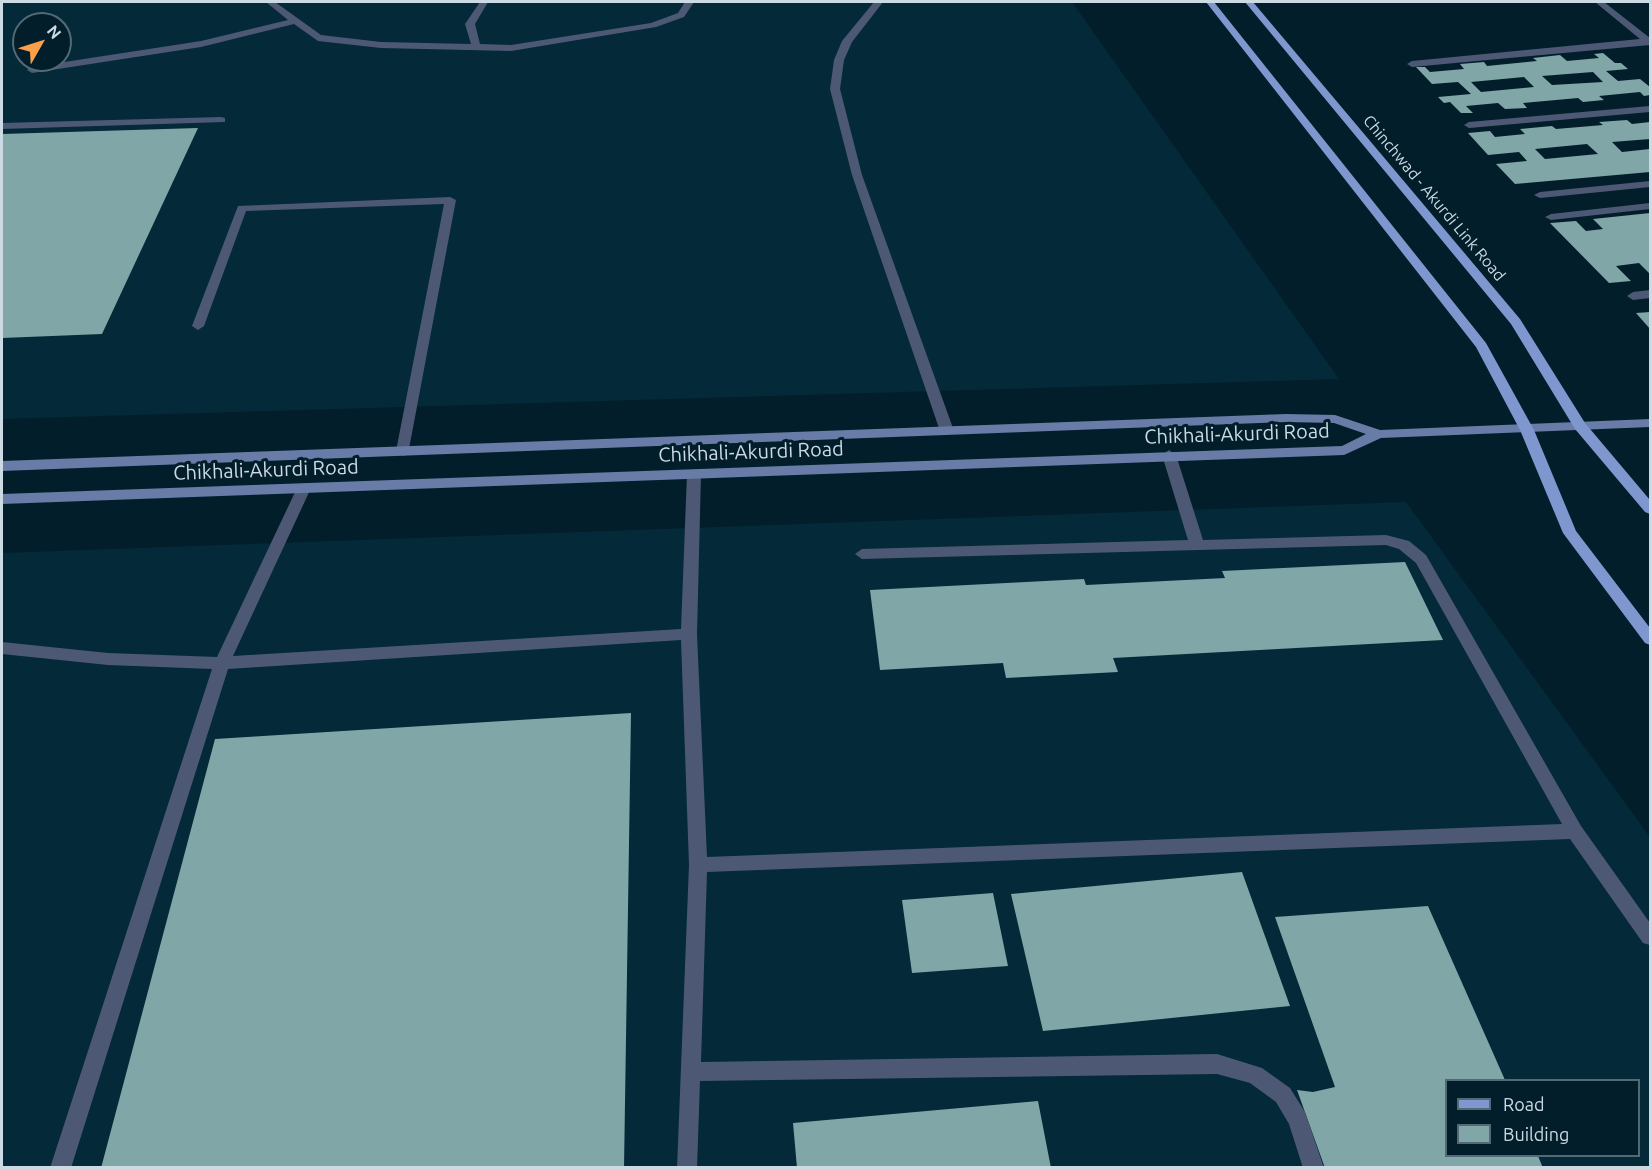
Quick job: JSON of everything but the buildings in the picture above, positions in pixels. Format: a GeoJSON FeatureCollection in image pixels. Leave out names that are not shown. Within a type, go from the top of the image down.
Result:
{"type":"FeatureCollection","features":[{"type":"Feature","properties":{"kind":"main road"},"geometry":{"type":"LineString","coordinates":[[1210,2],[1482,346],[1527,430],[1570,533],[1650,639]]}},
{"type":"Feature","properties":{"kind":"main road","name":"Chinchwad - Akurdi Link Road"},"geometry":{"type":"LineString","coordinates":[[1249,2],[1516,322],[1580,426],[1650,509]]}},
{"type":"Feature","properties":{"kind":"main road","name":"Chikhali-Akurdi Road"},"geometry":{"type":"LineString","coordinates":[[2,466],[1315,418],[1335,418],[1379,434]]}},
{"type":"Feature","properties":{"kind":"main road"},"geometry":{"type":"LineString","coordinates":[[1379,434],[1527,430],[1650,423]]}},
{"type":"Feature","properties":{"kind":"main road","name":"Chikhali-Akurdi Road"},"geometry":{"type":"LineString","coordinates":[[2,499],[1344,450],[1379,434]]}},
{"type":"Feature","properties":{"kind":"street"},"geometry":{"type":"LineString","coordinates":[[270,2],[318,38],[381,45],[511,48],[653,25],[681,15],[689,2]]}},
{"type":"Feature","properties":{"kind":"street"},"geometry":{"type":"LineString","coordinates":[[476,46],[470,24],[484,2]]}},
{"type":"Feature","properties":{"kind":"street"},"geometry":{"type":"LineString","coordinates":[[878,2],[847,41],[839,60],[836,89],[857,175],[947,431]]}},
{"type":"Feature","properties":{"kind":"street"},"geometry":{"type":"LineString","coordinates":[[1599,2],[1650,42]]}},
{"type":"Feature","properties":{"kind":"street"},"geometry":{"type":"LineString","coordinates":[[72,64],[201,44],[296,21]]}},
{"type":"Feature","properties":{"kind":"street"},"geometry":{"type":"LineString","coordinates":[[1412,64],[1650,42]]}},
{"type":"Feature","properties":{"kind":"street"},"geometry":{"type":"LineString","coordinates":[[1469,125],[1650,109]]}},
{"type":"Feature","properties":{"kind":"street"},"geometry":{"type":"LineString","coordinates":[[2,126],[221,120]]}},
{"type":"Feature","properties":{"kind":"street"},"geometry":{"type":"LineString","coordinates":[[1540,195],[1650,184]]}},
{"type":"Feature","properties":{"kind":"street"},"geometry":{"type":"LineString","coordinates":[[198,326],[242,208],[450,200],[403,451]]}},
{"type":"Feature","properties":{"kind":"street"},"geometry":{"type":"LineString","coordinates":[[1551,217],[1650,206]]}},
{"type":"Feature","properties":{"kind":"street"},"geometry":{"type":"LineString","coordinates":[[1633,296],[1650,294]]}},
{"type":"Feature","properties":{"kind":"street"},"geometry":{"type":"LineString","coordinates":[[1169,455],[1197,545]]}},
{"type":"Feature","properties":{"kind":"street"},"geometry":{"type":"LineString","coordinates":[[687,1167],[698,865],[689,634],[694,474]]}},
{"type":"Feature","properties":{"kind":"street"},"geometry":{"type":"LineString","coordinates":[[60,1167],[222,663],[304,488]]}},
{"type":"Feature","properties":{"kind":"street"},"geometry":{"type":"LineString","coordinates":[[862,554],[1386,540],[1404,545],[1421,560],[1432,578],[1575,831],[1650,937]]}},
{"type":"Feature","properties":{"kind":"street"},"geometry":{"type":"LineString","coordinates":[[2,648],[108,658],[222,663],[689,634]]}},
{"type":"Feature","properties":{"kind":"street"},"geometry":{"type":"LineString","coordinates":[[698,865],[1575,831]]}},
{"type":"Feature","properties":{"kind":"street"},"geometry":{"type":"LineString","coordinates":[[690,1072],[1217,1064],[1255,1075],[1283,1095],[1298,1119],[1314,1167]]}},
{"type":"Feature","properties":{"kind":"shaded area"},"geometry":{"type":"Polygon","coordinates":[[[2,2],[1072,2],[1339,379],[2,419],[2,2]]]}},
{"type":"Feature","properties":{"kind":"shaded area"},"geometry":{"type":"Polygon","coordinates":[[[1406,502],[1650,837],[1650,1167],[2,1167],[2,553],[1406,502]]]}}]}
